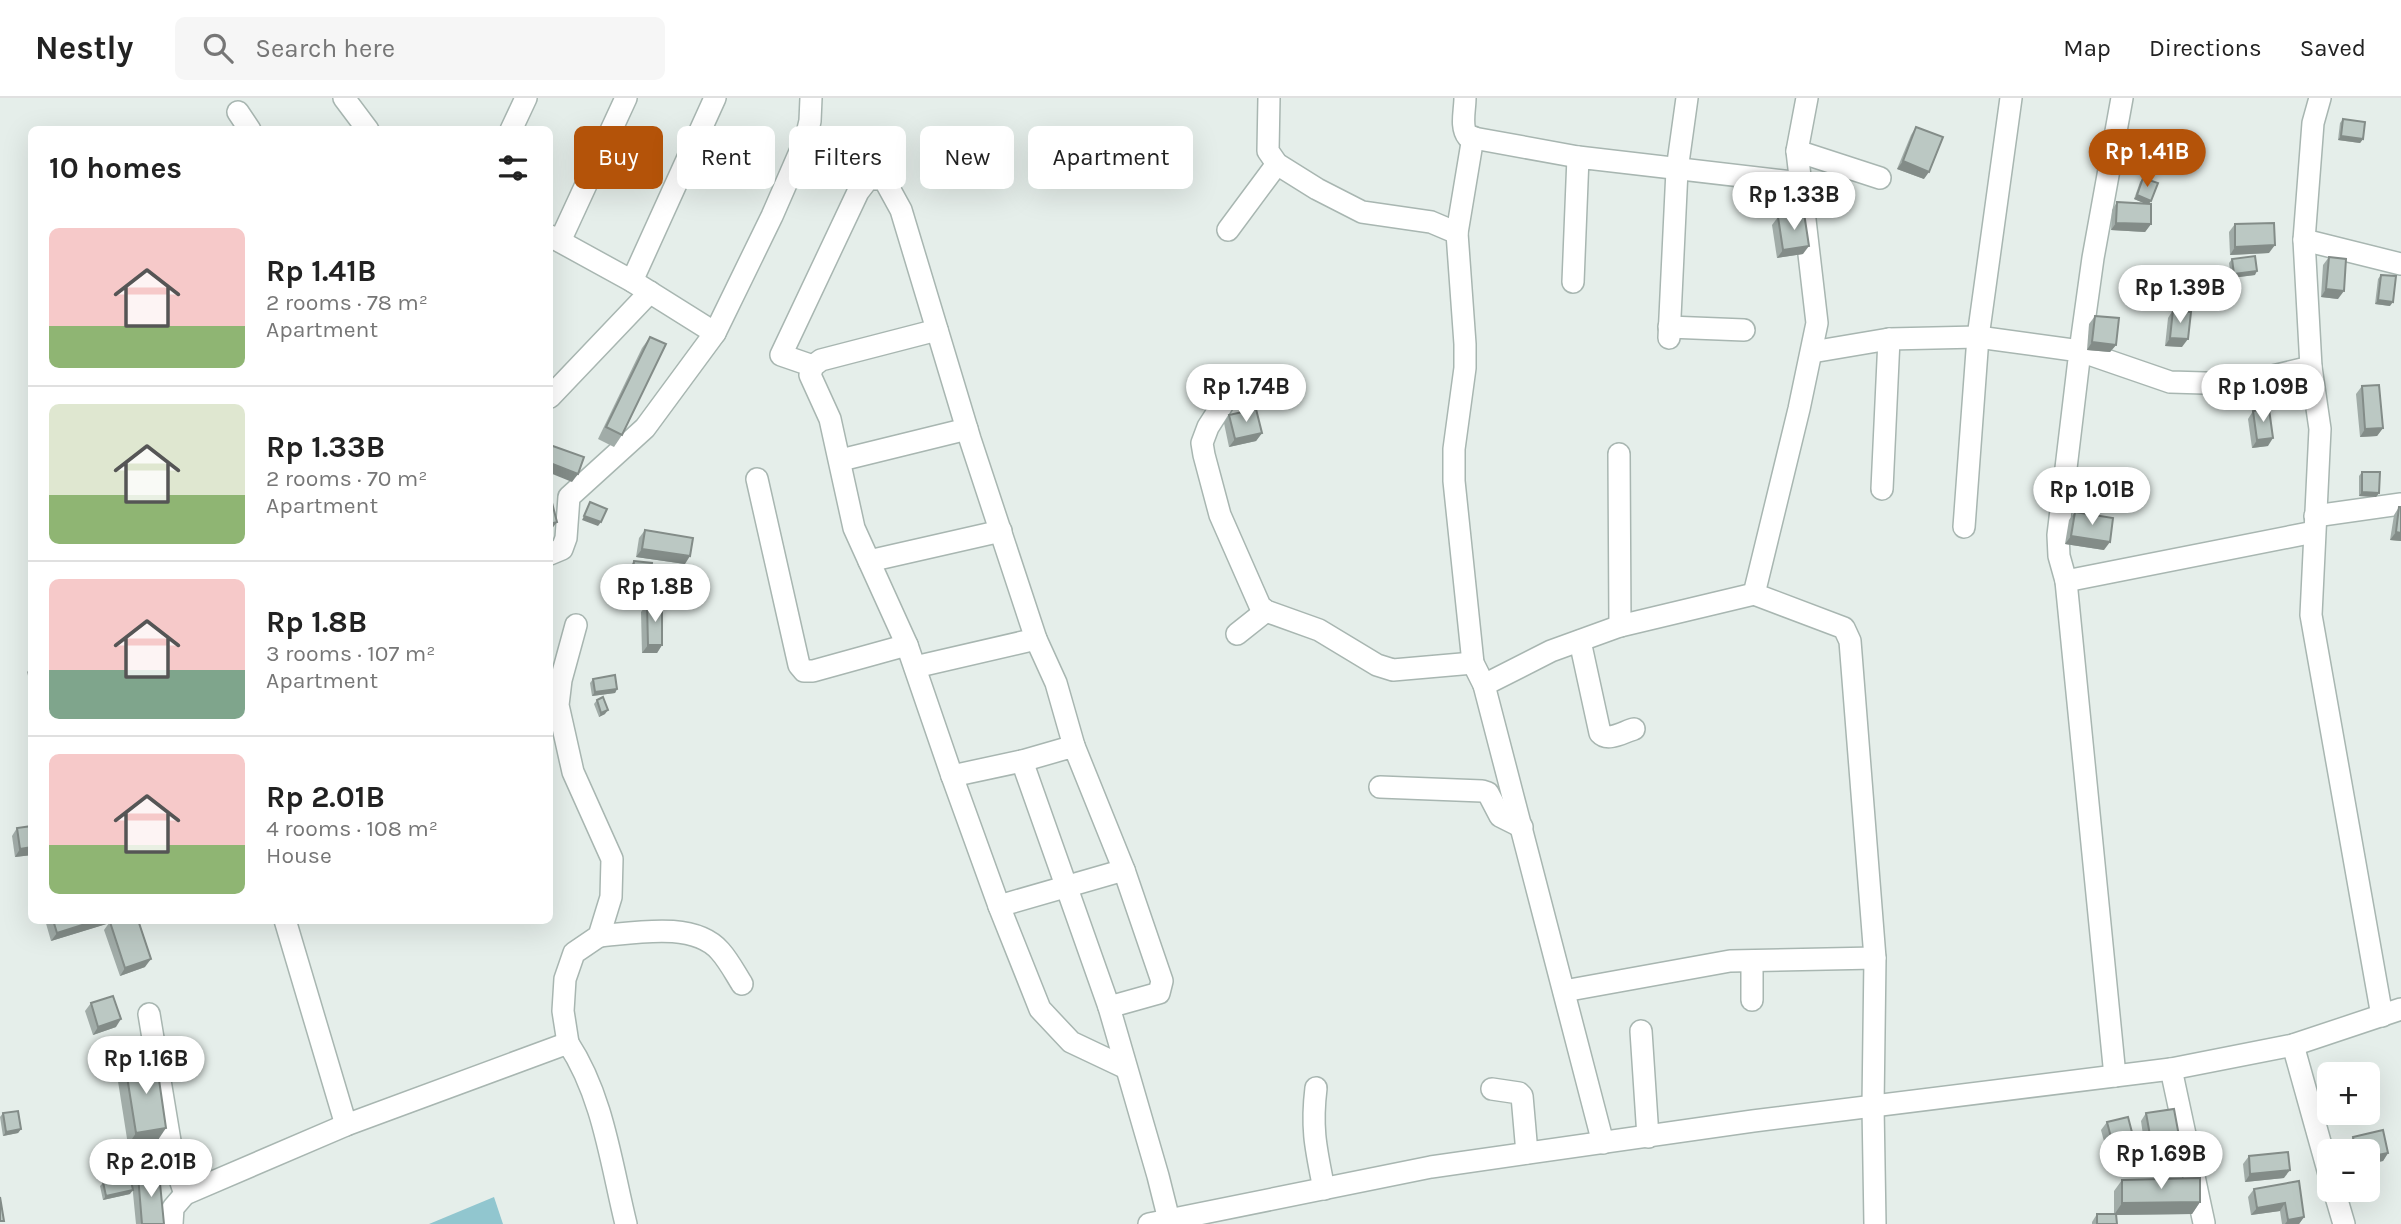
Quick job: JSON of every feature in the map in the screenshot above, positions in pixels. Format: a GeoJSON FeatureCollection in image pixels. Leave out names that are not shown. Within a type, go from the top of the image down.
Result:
{"type":"FeatureCollection","features":[{"type":"Feature","properties":{"kind":"street"},"geometry":{"type":"LineString","coordinates":[[344,98],[365,126]]}},
{"type":"Feature","properties":{"kind":"street"},"geometry":{"type":"LineString","coordinates":[[513,126],[526,98]]}},
{"type":"Feature","properties":{"kind":"street"},"geometry":{"type":"LineString","coordinates":[[553,236],[626,98]]}},
{"type":"Feature","properties":{"kind":"street"},"geometry":{"type":"LineString","coordinates":[[553,393],[641,286],[715,98]]}},
{"type":"Feature","properties":{"kind":"street"},"geometry":{"type":"LineString","coordinates":[[553,553],[562,550],[566,538],[558,506],[645,428],[715,333],[772,216],[806,138],[811,98]]}},
{"type":"Feature","properties":{"kind":"street"},"geometry":{"type":"LineString","coordinates":[[1269,98],[1268,151],[1277,164],[1317,189],[1362,212],[1431,222],[1457,233]]}},
{"type":"Feature","properties":{"kind":"street"},"geometry":{"type":"LineString","coordinates":[[1465,98],[1464,132],[1468,137],[1578,157],[1801,183]]}},
{"type":"Feature","properties":{"kind":"street"},"geometry":{"type":"LineString","coordinates":[[1687,98],[1677,170],[1669,333],[1744,330]]}},
{"type":"Feature","properties":{"kind":"street"},"geometry":{"type":"LineString","coordinates":[[1754,594],[1817,323],[1797,151],[1807,98]]}},
{"type":"Feature","properties":{"kind":"street"},"geometry":{"type":"LineString","coordinates":[[1964,527],[1979,337],[2011,98]]}},
{"type":"Feature","properties":{"kind":"street"},"geometry":{"type":"LineString","coordinates":[[2115,1076],[2066,581],[2059,556],[2058,535],[2093,258],[2122,98]]}},
{"type":"Feature","properties":{"kind":"street"},"geometry":{"type":"LineString","coordinates":[[1022,761],[1109,1007],[1158,1177],[1159,1222],[1431,1167],[1873,1106],[2171,1069],[2293,1045],[2391,1013],[2311,615],[2320,429],[2311,367],[2304,240],[2312,133],[2320,98]]}},
{"type":"Feature","properties":{"kind":"street"},"geometry":{"type":"LineString","coordinates":[[238,112],[247,126]]}},
{"type":"Feature","properties":{"kind":"street"},"geometry":{"type":"LineString","coordinates":[[1474,138],[1457,233],[1465,368],[1454,449],[1454,481],[1473,663],[1484,685],[1603,1143]]}},
{"type":"Feature","properties":{"kind":"street"},"geometry":{"type":"LineString","coordinates":[[1797,151],[1881,178]]}},
{"type":"Feature","properties":{"kind":"street"},"geometry":{"type":"LineString","coordinates":[[1573,282],[1578,157]]}},
{"type":"Feature","properties":{"kind":"street"},"geometry":{"type":"LineString","coordinates":[[1228,230],[1277,164]]}},
{"type":"Feature","properties":{"kind":"street"},"geometry":{"type":"LineString","coordinates":[[813,366],[781,355],[858,192],[868,179],[884,179],[901,211],[967,429],[1036,639],[1056,683],[1074,746],[1124,870],[1162,981],[1159,993],[1109,1007]]}},
{"type":"Feature","properties":{"kind":"street"},"geometry":{"type":"LineString","coordinates":[[553,239],[641,286],[715,333]]}},
{"type":"Feature","properties":{"kind":"street"},"geometry":{"type":"LineString","coordinates":[[2304,240],[2401,264]]}},
{"type":"Feature","properties":{"kind":"street"},"geometry":{"type":"LineString","coordinates":[[937,330],[821,360],[813,366],[810,374],[830,419],[854,528],[907,645],[999,906],[1040,1009],[1071,1042],[1126,1068]]}},
{"type":"Feature","properties":{"kind":"street"},"geometry":{"type":"LineString","coordinates":[[1812,352],[1889,339],[1979,337],[2080,351],[2170,382],[2239,384],[2311,367]]}},
{"type":"Feature","properties":{"kind":"street"},"geometry":{"type":"LineString","coordinates":[[1882,489],[1889,339]]}},
{"type":"Feature","properties":{"kind":"street"},"geometry":{"type":"LineString","coordinates":[[1224,402],[1208,427],[1202,443],[1204,455],[1220,515],[1260,606],[1266,611],[1319,630],[1377,665],[1392,670],[1473,663]]}},
{"type":"Feature","properties":{"kind":"street"},"geometry":{"type":"LineString","coordinates":[[841,460],[967,429]]}},
{"type":"Feature","properties":{"kind":"street"},"geometry":{"type":"LineString","coordinates":[[1619,454],[1620,626]]}},
{"type":"Feature","properties":{"kind":"street"},"geometry":{"type":"LineString","coordinates":[[757,479],[799,665],[804,671],[813,671],[907,645]]}},
{"type":"Feature","properties":{"kind":"street"},"geometry":{"type":"LineString","coordinates":[[2066,581],[2401,504]]}},
{"type":"Feature","properties":{"kind":"street"},"geometry":{"type":"LineString","coordinates":[[869,561],[1001,531]]}},
{"type":"Feature","properties":{"kind":"street"},"geometry":{"type":"LineString","coordinates":[[1484,685],[1550,651],[1620,626],[1754,594],[1844,628],[1849,635],[1875,958],[1875,1224]]}},
{"type":"Feature","properties":{"kind":"street"},"geometry":{"type":"LineString","coordinates":[[1237,634],[1266,611]]}},
{"type":"Feature","properties":{"kind":"street"},"geometry":{"type":"LineString","coordinates":[[576,625],[561,680],[558,705],[573,772],[612,859],[611,897],[599,936]]}},
{"type":"Feature","properties":{"kind":"street"},"geometry":{"type":"LineString","coordinates":[[915,667],[1036,639]]}},
{"type":"Feature","properties":{"kind":"street"},"geometry":{"type":"LineString","coordinates":[[1580,641],[1600,733],[1608,737],[1634,729]]}},
{"type":"Feature","properties":{"kind":"street"},"geometry":{"type":"LineString","coordinates":[[952,776],[1022,761],[1074,746]]}},
{"type":"Feature","properties":{"kind":"street"},"geometry":{"type":"LineString","coordinates":[[1380,787],[1482,790],[1488,793],[1500,816],[1522,827]]}},
{"type":"Feature","properties":{"kind":"street"},"geometry":{"type":"LineString","coordinates":[[999,906],[1124,870]]}},
{"type":"Feature","properties":{"kind":"street"},"geometry":{"type":"LineString","coordinates":[[286,924],[346,1125]]}},
{"type":"Feature","properties":{"kind":"street"},"geometry":{"type":"LineString","coordinates":[[626,1224],[597,1103],[582,1064],[568,1043],[563,1011],[565,979],[574,953],[599,936],[684,932],[704,939],[720,950],[742,984]]}},
{"type":"Feature","properties":{"kind":"street"},"geometry":{"type":"LineString","coordinates":[[1564,991],[1730,961],[1875,958]]}},
{"type":"Feature","properties":{"kind":"street"},"geometry":{"type":"LineString","coordinates":[[1752,961],[1752,1000]]}},
{"type":"Feature","properties":{"kind":"street"},"geometry":{"type":"LineString","coordinates":[[149,1014],[173,1159],[185,1194]]}},
{"type":"Feature","properties":{"kind":"street"},"geometry":{"type":"LineString","coordinates":[[1641,1031],[1648,1137]]}},
{"type":"Feature","properties":{"kind":"street"},"geometry":{"type":"LineString","coordinates":[[172,1224],[173,1208],[185,1194],[346,1125],[568,1043]]}},
{"type":"Feature","properties":{"kind":"street"},"geometry":{"type":"LineString","coordinates":[[2293,1045],[2319,1139]]}},
{"type":"Feature","properties":{"kind":"street"},"geometry":{"type":"LineString","coordinates":[[2171,1069],[2204,1223]]}},
{"type":"Feature","properties":{"kind":"street"},"geometry":{"type":"LineString","coordinates":[[1316,1088],[1314,1140],[1324,1189]]}},
{"type":"Feature","properties":{"kind":"street"},"geometry":{"type":"LineString","coordinates":[[1492,1089],[1519,1093],[1522,1096],[1527,1153]]}},
{"type":"Feature","properties":{"kind":"street"},"geometry":{"type":"LineString","coordinates":[[2338,1202],[2344,1224]]}},
{"type":"Feature","properties":{"kind":"water"},"geometry":{"type":"Polygon","coordinates":[[[494,1197],[503,1224],[429,1224],[494,1197]]]}},
{"type":"Feature","properties":{"kind":"building"},"geometry":{"type":"Polygon","coordinates":[[[2343,119],[2365,122],[2363,139],[2341,136],[2343,119]]]}},
{"type":"Feature","properties":{"kind":"building"},"geometry":{"type":"Polygon","coordinates":[[[1916,127],[1943,137],[1929,172],[1903,161],[1916,127]]]}},
{"type":"Feature","properties":{"kind":"building"},"geometry":{"type":"Polygon","coordinates":[[[2143,178],[2158,183],[2151,201],[2137,195],[2143,178]]]}},
{"type":"Feature","properties":{"kind":"building"},"geometry":{"type":"Polygon","coordinates":[[[2117,202],[2151,204],[2151,224],[2116,223],[2117,202]]]}},
{"type":"Feature","properties":{"kind":"building"},"geometry":{"type":"Polygon","coordinates":[[[1804,213],[1809,246],[1783,250],[1778,217],[1804,213]]]}},
{"type":"Feature","properties":{"kind":"building"},"geometry":{"type":"Polygon","coordinates":[[[2274,223],[2275,245],[2235,247],[2235,224],[2274,223]]]}},
{"type":"Feature","properties":{"kind":"building"},"geometry":{"type":"Polygon","coordinates":[[[2255,256],[2257,271],[2234,274],[2232,259],[2255,256]]]}},
{"type":"Feature","properties":{"kind":"building"},"geometry":{"type":"Polygon","coordinates":[[[2329,257],[2346,259],[2344,291],[2326,289],[2329,257]]]}},
{"type":"Feature","properties":{"kind":"building"},"geometry":{"type":"Polygon","coordinates":[[[2381,275],[2396,276],[2393,302],[2378,300],[2381,275]]]}},
{"type":"Feature","properties":{"kind":"building"},"geometry":{"type":"Polygon","coordinates":[[[2173,310],[2191,312],[2188,339],[2170,338],[2173,310]]]}},
{"type":"Feature","properties":{"kind":"building"},"geometry":{"type":"Polygon","coordinates":[[[2095,316],[2119,318],[2116,345],[2092,342],[2095,316]]]}},
{"type":"Feature","properties":{"kind":"building"},"geometry":{"type":"Polygon","coordinates":[[[650,337],[666,344],[622,435],[606,427],[650,337]]]}},
{"type":"Feature","properties":{"kind":"building"},"geometry":{"type":"Polygon","coordinates":[[[2379,385],[2383,428],[2365,429],[2362,386],[2379,385]]]}},
{"type":"Feature","properties":{"kind":"building"},"geometry":{"type":"Polygon","coordinates":[[[1256,409],[1262,433],[1235,439],[1229,415],[1256,409]]]}},
{"type":"Feature","properties":{"kind":"building"},"geometry":{"type":"Polygon","coordinates":[[[2269,409],[2273,438],[2257,440],[2253,411],[2269,409]]]}},
{"type":"Feature","properties":{"kind":"building"},"geometry":{"type":"Polygon","coordinates":[[[553,446],[584,457],[578,474],[553,464],[553,446]]]}},
{"type":"Feature","properties":{"kind":"building"},"geometry":{"type":"Polygon","coordinates":[[[2362,472],[2380,472],[2379,493],[2362,492],[2362,472]]]}},
{"type":"Feature","properties":{"kind":"building"},"geometry":{"type":"Polygon","coordinates":[[[590,502],[607,509],[601,522],[584,516],[590,502]]]}},
{"type":"Feature","properties":{"kind":"building"},"geometry":{"type":"Polygon","coordinates":[[[553,507],[557,522],[553,523],[553,507]]]}},
{"type":"Feature","properties":{"kind":"building"},"geometry":{"type":"Polygon","coordinates":[[[2401,507],[2401,533],[2396,532],[2401,507]]]}},
{"type":"Feature","properties":{"kind":"building"},"geometry":{"type":"Polygon","coordinates":[[[2075,512],[2113,518],[2110,542],[2071,536],[2075,512]]]}},
{"type":"Feature","properties":{"kind":"building"},"geometry":{"type":"Polygon","coordinates":[[[645,530],[693,538],[690,556],[642,549],[645,530]]]}},
{"type":"Feature","properties":{"kind":"building"},"geometry":{"type":"Polygon","coordinates":[[[634,561],[652,563],[649,583],[632,581],[634,561]]]}},
{"type":"Feature","properties":{"kind":"building"},"geometry":{"type":"Polygon","coordinates":[[[647,604],[662,604],[662,645],[648,645],[647,604]]]}},
{"type":"Feature","properties":{"kind":"building"},"geometry":{"type":"Polygon","coordinates":[[[615,675],[617,689],[595,692],[593,679],[615,675]]]}},
{"type":"Feature","properties":{"kind":"building"},"geometry":{"type":"Polygon","coordinates":[[[603,697],[608,710],[601,713],[597,700],[603,697]]]}},
{"type":"Feature","properties":{"kind":"building"},"geometry":{"type":"Polygon","coordinates":[[[28,827],[28,848],[20,849],[17,828],[28,827]]]}},
{"type":"Feature","properties":{"kind":"building"},"geometry":{"type":"Polygon","coordinates":[[[54,924],[85,924],[57,933],[54,924]]]}},
{"type":"Feature","properties":{"kind":"building"},"geometry":{"type":"Polygon","coordinates":[[[111,924],[139,924],[151,959],[125,968],[111,924]]]}},
{"type":"Feature","properties":{"kind":"building"},"geometry":{"type":"Polygon","coordinates":[[[113,996],[121,1019],[98,1027],[91,1003],[113,996]]]}},
{"type":"Feature","properties":{"kind":"building"},"geometry":{"type":"Polygon","coordinates":[[[156,1059],[166,1128],[136,1133],[125,1064],[156,1059]]]}},
{"type":"Feature","properties":{"kind":"building"},"geometry":{"type":"Polygon","coordinates":[[[2174,1109],[2179,1136],[2151,1141],[2146,1113],[2174,1109]]]}},
{"type":"Feature","properties":{"kind":"building"},"geometry":{"type":"Polygon","coordinates":[[[18,1111],[21,1129],[6,1132],[3,1113],[18,1111]]]}},
{"type":"Feature","properties":{"kind":"building"},"geometry":{"type":"Polygon","coordinates":[[[2128,1117],[2134,1140],[2113,1145],[2107,1122],[2128,1117]]]}},
{"type":"Feature","properties":{"kind":"building"},"geometry":{"type":"Polygon","coordinates":[[[2383,1130],[2388,1153],[2380,1155],[2380,1139],[2353,1137],[2383,1130]]]}},
{"type":"Feature","properties":{"kind":"building"},"geometry":{"type":"Polygon","coordinates":[[[157,1146],[160,1166],[110,1174],[107,1154],[157,1146]]]}},
{"type":"Feature","properties":{"kind":"building"},"geometry":{"type":"Polygon","coordinates":[[[2288,1152],[2290,1170],[2250,1174],[2249,1156],[2288,1152]]]}},
{"type":"Feature","properties":{"kind":"building"},"geometry":{"type":"Polygon","coordinates":[[[159,1173],[164,1224],[142,1224],[138,1175],[159,1173]]]}},
{"type":"Feature","properties":{"kind":"building"},"geometry":{"type":"Polygon","coordinates":[[[130,1176],[133,1190],[106,1196],[103,1182],[130,1176]]]}},
{"type":"Feature","properties":{"kind":"building"},"geometry":{"type":"Polygon","coordinates":[[[2200,1178],[2200,1202],[2122,1203],[2122,1180],[2200,1178]]]}},
{"type":"Feature","properties":{"kind":"building"},"geometry":{"type":"Polygon","coordinates":[[[2299,1181],[2304,1217],[2288,1220],[2285,1203],[2257,1208],[2254,1189],[2299,1181]]]}},
{"type":"Feature","properties":{"kind":"building"},"geometry":{"type":"Polygon","coordinates":[[[0,1197],[4,1221],[0,1221],[0,1197]]]}},
{"type":"Feature","properties":{"kind":"building"},"geometry":{"type":"Polygon","coordinates":[[[2097,1214],[2116,1214],[2117,1224],[2097,1224],[2097,1214]]]}}]}
